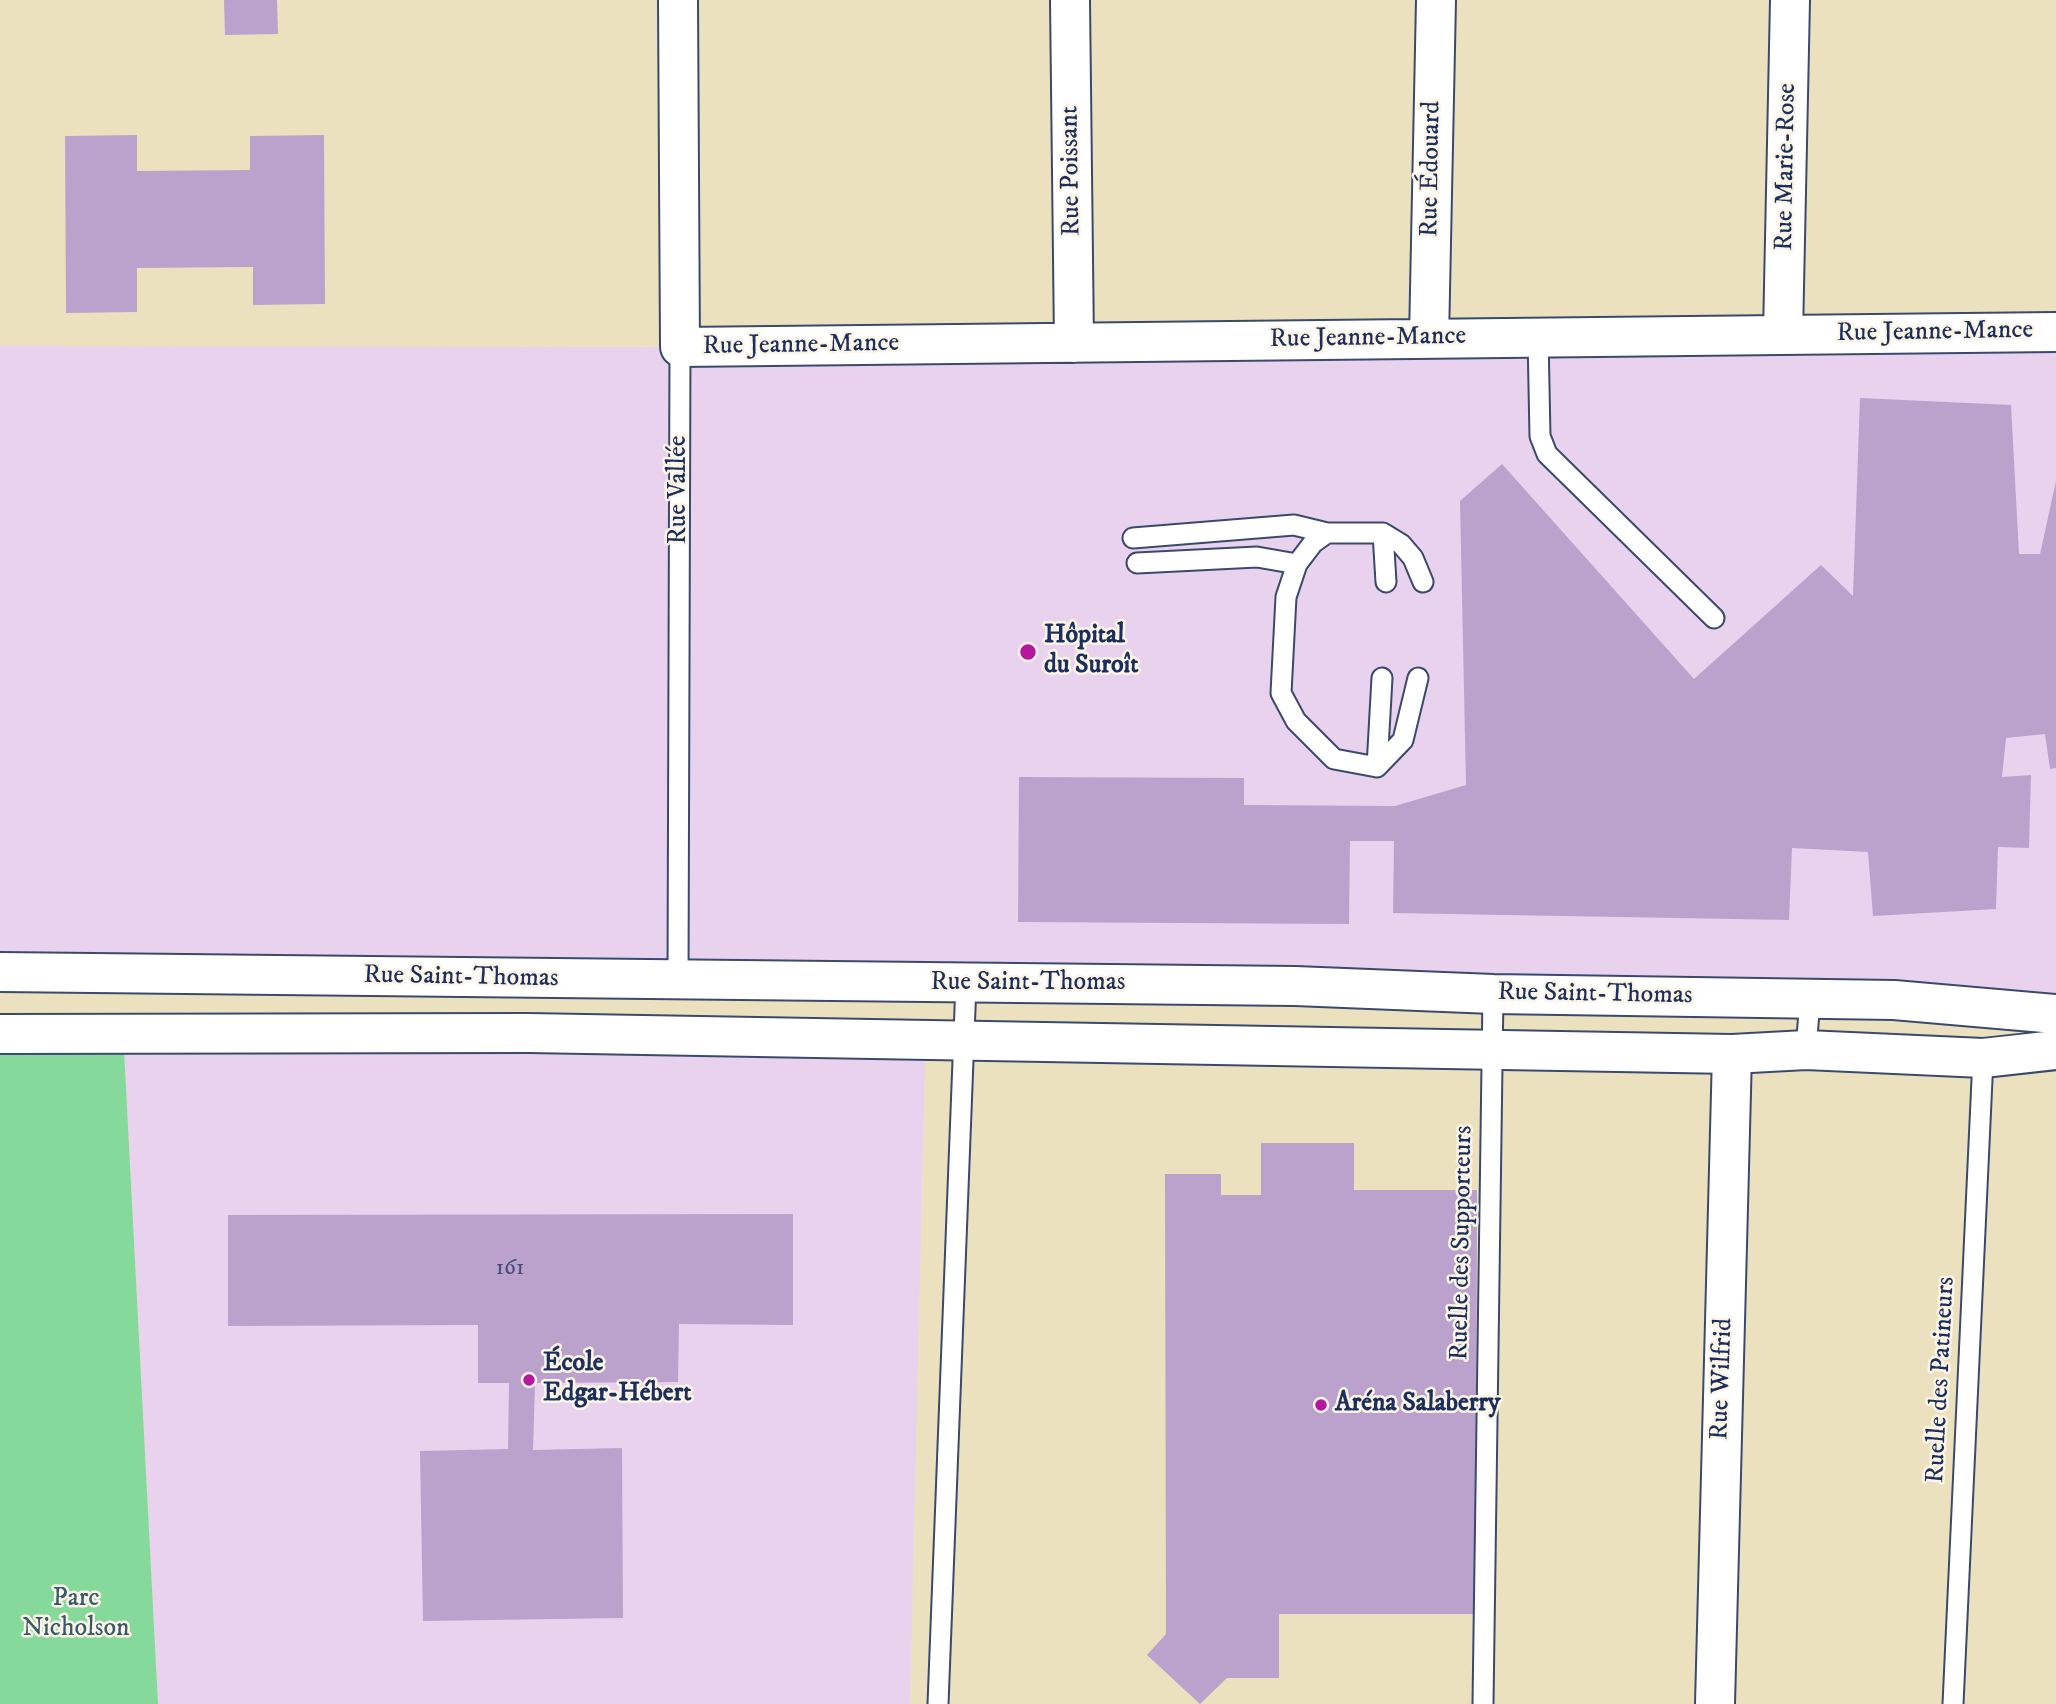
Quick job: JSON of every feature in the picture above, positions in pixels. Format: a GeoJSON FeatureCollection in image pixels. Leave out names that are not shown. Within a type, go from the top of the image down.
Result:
{"type":"FeatureCollection","features":[{"type":"Feature","properties":{"kind":"street","name":"Rue Vallée"},"geometry":{"type":"LineString","coordinates":[[678,0],[680,347]]}},
{"type":"Feature","properties":{"kind":"street","name":"Rue Poissant"},"geometry":{"type":"LineString","coordinates":[[1070,0],[1074,343]]}},
{"type":"Feature","properties":{"kind":"street","name":"Rue Édouard"},"geometry":{"type":"LineString","coordinates":[[1429,339],[1436,0]]}},
{"type":"Feature","properties":{"kind":"street","name":"Rue Marie-Rose"},"geometry":{"type":"LineString","coordinates":[[1783,335],[1790,0]]}},
{"type":"Feature","properties":{"kind":"street","name":"Rue Jeanne-Mance"},"geometry":{"type":"LineString","coordinates":[[680,347],[2056,332]]}},
{"type":"Feature","properties":{"kind":"street","name":"Rue Saint-Thomas"},"geometry":{"type":"LineString","coordinates":[[0,972],[1295,986],[1493,993],[1894,1000],[2056,1014]]}},
{"type":"Feature","properties":{"kind":"street"},"geometry":{"type":"LineString","coordinates":[[118,1035],[121,974]]}},
{"type":"Feature","properties":{"kind":"street","name":"Rue Saint-Thomas"},"geometry":{"type":"LineString","coordinates":[[0,1034],[528,1034],[1732,1055],[1806,1051],[1983,1058],[2056,1050]]}},
{"type":"Feature","properties":{"kind":"street","name":"Rue Wilfrid"},"geometry":{"type":"LineString","coordinates":[[1714,1704],[1732,1055]]}},
{"type":"Feature","properties":{"kind":"lane"},"geometry":{"type":"LineString","coordinates":[[1538,337],[1540,436],[1546,454],[1714,618]]}},
{"type":"Feature","properties":{"kind":"lane","name":"Rue Vallée"},"geometry":{"type":"LineString","coordinates":[[678,981],[680,347]]}},
{"type":"Feature","properties":{"kind":"lane"},"geometry":{"type":"LineString","coordinates":[[1133,538],[1294,525],[1327,533],[1383,533],[1401,544],[1413,558],[1423,582]]}},
{"type":"Feature","properties":{"kind":"lane"},"geometry":{"type":"LineString","coordinates":[[1327,533],[1313,543],[1297,564],[1286,597],[1281,693],[1296,721],[1334,760],[1377,767]]}},
{"type":"Feature","properties":{"kind":"lane"},"geometry":{"type":"LineString","coordinates":[[1383,533],[1386,582]]}},
{"type":"Feature","properties":{"kind":"lane"},"geometry":{"type":"LineString","coordinates":[[1137,563],[1257,557],[1297,564]]}},
{"type":"Feature","properties":{"kind":"lane"},"geometry":{"type":"LineString","coordinates":[[1377,767],[1382,678]]}},
{"type":"Feature","properties":{"kind":"lane"},"geometry":{"type":"LineString","coordinates":[[1377,767],[1403,740],[1418,678]]}},
{"type":"Feature","properties":{"kind":"lane"},"geometry":{"type":"LineString","coordinates":[[938,1704],[966,983]]}},
{"type":"Feature","properties":{"kind":"lane","name":"Ruelle des Supporteurs"},"geometry":{"type":"LineString","coordinates":[[1483,1704],[1493,993]]}},
{"type":"Feature","properties":{"kind":"lane"},"geometry":{"type":"LineString","coordinates":[[1806,1051],[1810,999]]}},
{"type":"Feature","properties":{"kind":"lane","name":"Ruelle des Patineurs"},"geometry":{"type":"LineString","coordinates":[[1953,1704],[1983,1058]]}},
{"type":"Feature","properties":{"kind":"shaded area","name":"Hôpital du Suroît"},"geometry":{"type":"Polygon","coordinates":[[[2056,332],[2056,997],[0,956],[0,346],[680,347],[2056,332]]]}},
{"type":"Feature","properties":{"kind":"shaded area","name":"École Edgar-Hébert"},"geometry":{"type":"Polygon","coordinates":[[[124,1050],[925,1056],[910,1704],[158,1704],[124,1050]]]}},
{"type":"Feature","properties":{"kind":"green space","name":"Parc Nicholson"},"geometry":{"type":"Polygon","coordinates":[[[0,1050],[124,1050],[158,1704],[0,1704],[0,1050]]]}},
{"type":"Feature","properties":{"kind":"building"},"geometry":{"type":"Polygon","coordinates":[[[224,0],[277,0],[278,34],[225,35],[224,0]]]}},
{"type":"Feature","properties":{"kind":"building"},"geometry":{"type":"Polygon","coordinates":[[[137,135],[137,171],[250,170],[250,136],[324,135],[325,304],[253,305],[253,267],[137,268],[137,312],[66,313],[65,136],[137,135]]]}},
{"type":"Feature","properties":{"kind":"building"},"geometry":{"type":"Polygon","coordinates":[[[1860,398],[2011,405],[2019,554],[2040,554],[2056,481],[2056,768],[2050,769],[2045,734],[2006,738],[2002,777],[2031,775],[2029,848],[1998,847],[1996,909],[1873,916],[1868,852],[1792,848],[1789,920],[1393,913],[1394,841],[1350,841],[1349,924],[1018,922],[1019,777],[1244,778],[1244,805],[1395,806],[1466,785],[1460,501],[1502,464],[1694,679],[1821,565],[1853,596],[1860,398]]]}},
{"type":"Feature","properties":{"kind":"building","name":"Aréna Salaberry"},"geometry":{"type":"Polygon","coordinates":[[[1261,1143],[1354,1143],[1354,1190],[1477,1190],[1476,1614],[1279,1614],[1279,1678],[1227,1678],[1200,1704],[1147,1655],[1166,1634],[1165,1174],[1221,1174],[1221,1195],[1261,1195],[1261,1143]]]}},
{"type":"Feature","properties":{"kind":"building"},"geometry":{"type":"Polygon","coordinates":[[[793,1214],[793,1325],[679,1324],[678,1382],[535,1383],[533,1450],[622,1448],[623,1618],[423,1621],[420,1451],[508,1449],[509,1383],[478,1383],[478,1325],[228,1326],[228,1215],[793,1214]]]}},
{"type":"Feature","properties":{"kind":"place","name":"Hôpital du Suroît"},"geometry":{"type":"Point","coordinates":[1028,652]}},
{"type":"Feature","properties":{"kind":"place","name":"École Edgar-Hébert"},"geometry":{"type":"Point","coordinates":[529,1380]}},
{"type":"Feature","properties":{"kind":"place","name":"Aréna Salaberry"},"geometry":{"type":"Point","coordinates":[1321,1405]}}]}
